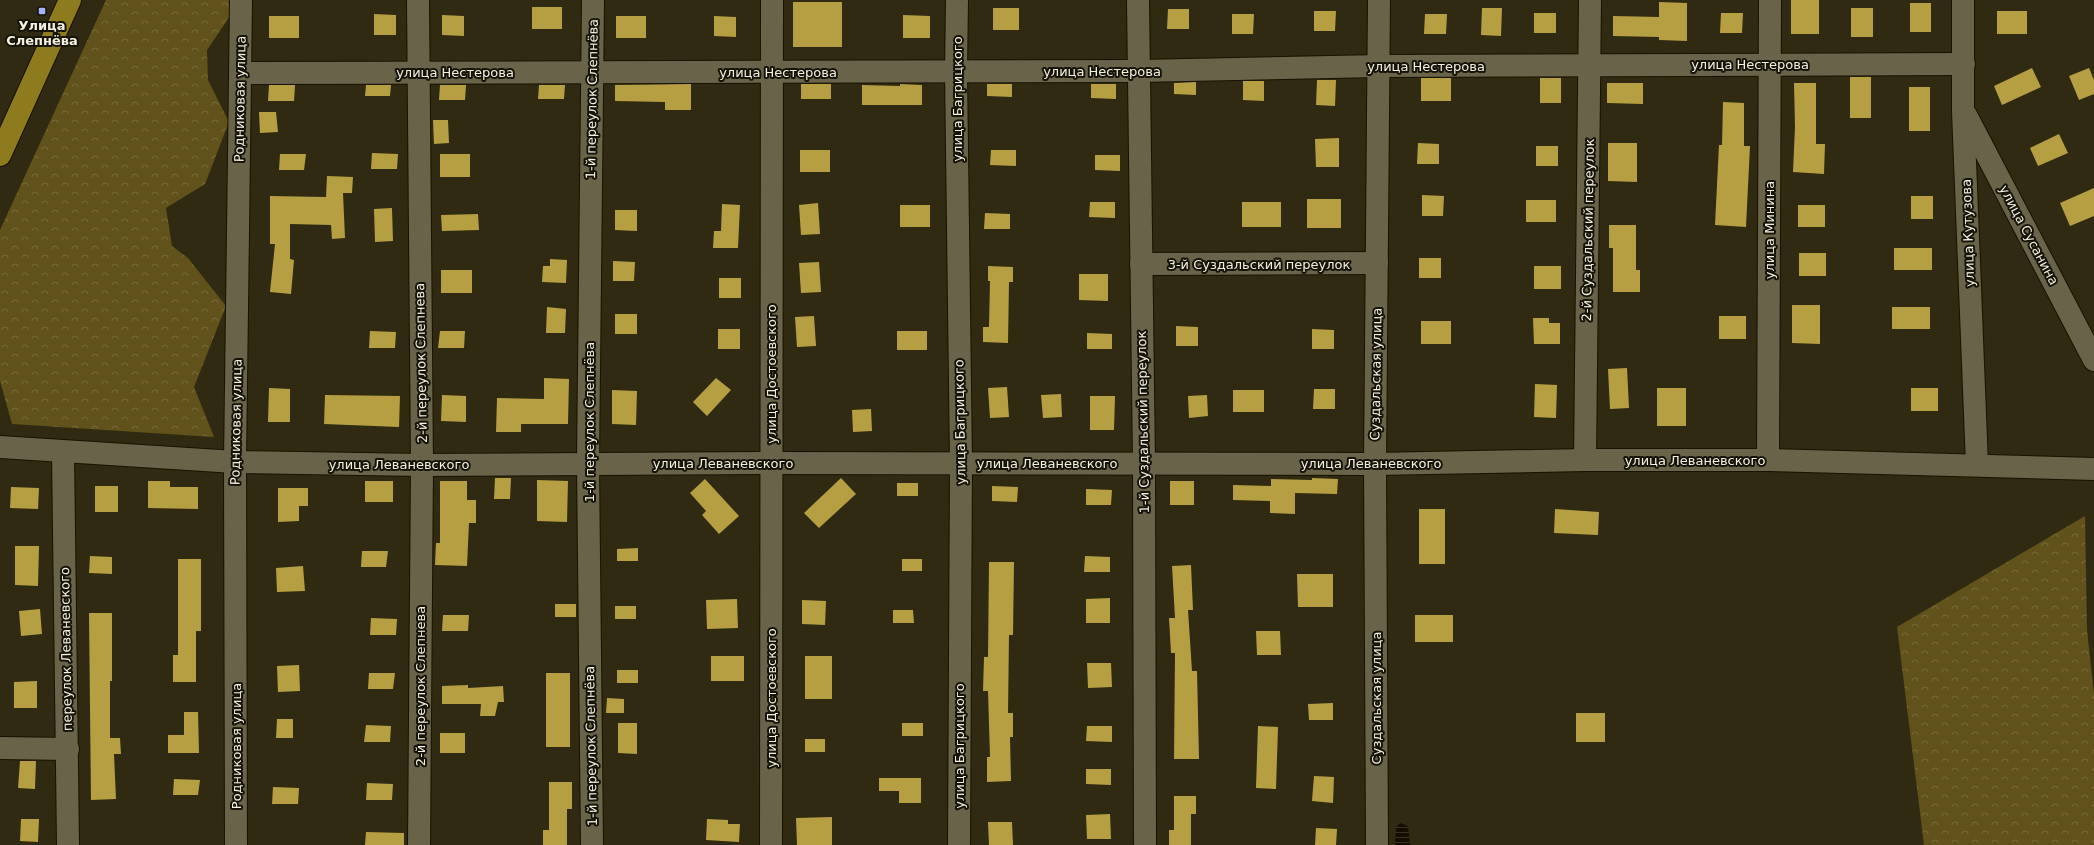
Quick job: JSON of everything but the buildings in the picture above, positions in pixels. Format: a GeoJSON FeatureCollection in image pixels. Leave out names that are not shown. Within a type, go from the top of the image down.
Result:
{"type":"FeatureCollection","features":[{"type":"Feature","properties":{"kind":"main road"},"geometry":{"type":"LineString","coordinates":[[0,155],[70,0]]}},
{"type":"Feature","properties":{"kind":"street","name":"Родниковая улица"},"geometry":{"type":"LineString","coordinates":[[236,845],[235,462],[241,0]]}},
{"type":"Feature","properties":{"kind":"street","name":"2-й переулок Слепнева"},"geometry":{"type":"LineString","coordinates":[[418,0],[422,464],[419,845]]}},
{"type":"Feature","properties":{"kind":"street","name":"1-й переулок Слепнёва"},"geometry":{"type":"LineString","coordinates":[[592,845],[588,463],[593,0]]}},
{"type":"Feature","properties":{"kind":"street","name":"улица Достоевского"},"geometry":{"type":"LineString","coordinates":[[771,845],[772,463],[770,73],[772,0]]}},
{"type":"Feature","properties":{"kind":"street","name":"улица Багрицкого"},"geometry":{"type":"LineString","coordinates":[[957,0],[956,71],[961,463],[958,845]]}},
{"type":"Feature","properties":{"kind":"street","name":"1-й Суздальский переулок"},"geometry":{"type":"LineString","coordinates":[[1138,0],[1144,462],[1145,845]]}},
{"type":"Feature","properties":{"kind":"street","name":"Суздальская улица"},"geometry":{"type":"LineString","coordinates":[[1377,845],[1375,464],[1379,0]]}},
{"type":"Feature","properties":{"kind":"street","name":"2-й Суздальский переулок"},"geometry":{"type":"LineString","coordinates":[[1585,460],[1590,0]]}},
{"type":"Feature","properties":{"kind":"street","name":"улица Минина"},"geometry":{"type":"LineString","coordinates":[[1768,460],[1770,0]]}},
{"type":"Feature","properties":{"kind":"street","name":"улица Кутузова"},"geometry":{"type":"LineString","coordinates":[[1963,0],[1963,111],[1977,465]]}},
{"type":"Feature","properties":{"kind":"street","name":"улица Нестерова"},"geometry":{"type":"LineString","coordinates":[[241,73],[770,73],[1138,71],[1379,66],[1964,64]]}},
{"type":"Feature","properties":{"kind":"street","name":"улица Сусанина"},"geometry":{"type":"LineString","coordinates":[[1963,111],[2094,360]]}},
{"type":"Feature","properties":{"kind":"street","name":"3-й Суздальский переулок"},"geometry":{"type":"LineString","coordinates":[[1141,264],[1377,263]]}},
{"type":"Feature","properties":{"kind":"street","name":"улица Леваневского"},"geometry":{"type":"LineString","coordinates":[[0,447],[235,462],[422,464],[1144,462],[1375,464],[1585,460],[1768,460],[2094,469]]}},
{"type":"Feature","properties":{"kind":"street","name":"переулок Леваневского"},"geometry":{"type":"LineString","coordinates":[[63,452],[68,749],[68,845]]}},
{"type":"Feature","properties":{"kind":"street"},"geometry":{"type":"LineString","coordinates":[[0,748],[68,749]]}},
{"type":"Feature","properties":{"kind":"green space"},"geometry":{"type":"Polygon","coordinates":[[[106,0],[236,0],[236,7],[207,50],[208,80],[229,122],[205,184],[166,208],[172,246],[188,258],[226,306],[194,387],[214,437],[12,424],[0,381],[0,230],[106,0]]]}},
{"type":"Feature","properties":{"kind":"green space"},"geometry":{"type":"Polygon","coordinates":[[[2085,516],[2087,630],[2094,694],[2094,845],[1924,845],[1897,627],[2085,516]]]}},
{"type":"Feature","properties":{"kind":"shaded area"},"geometry":{"type":"Polygon","coordinates":[[[1400,823],[1408,826],[1410,845],[1395,845],[1396,827],[1400,823]]]}},
{"type":"Feature","properties":{"kind":"place","name":"Улица Слепнёва"},"geometry":{"type":"Point","coordinates":[42,11]}}]}
